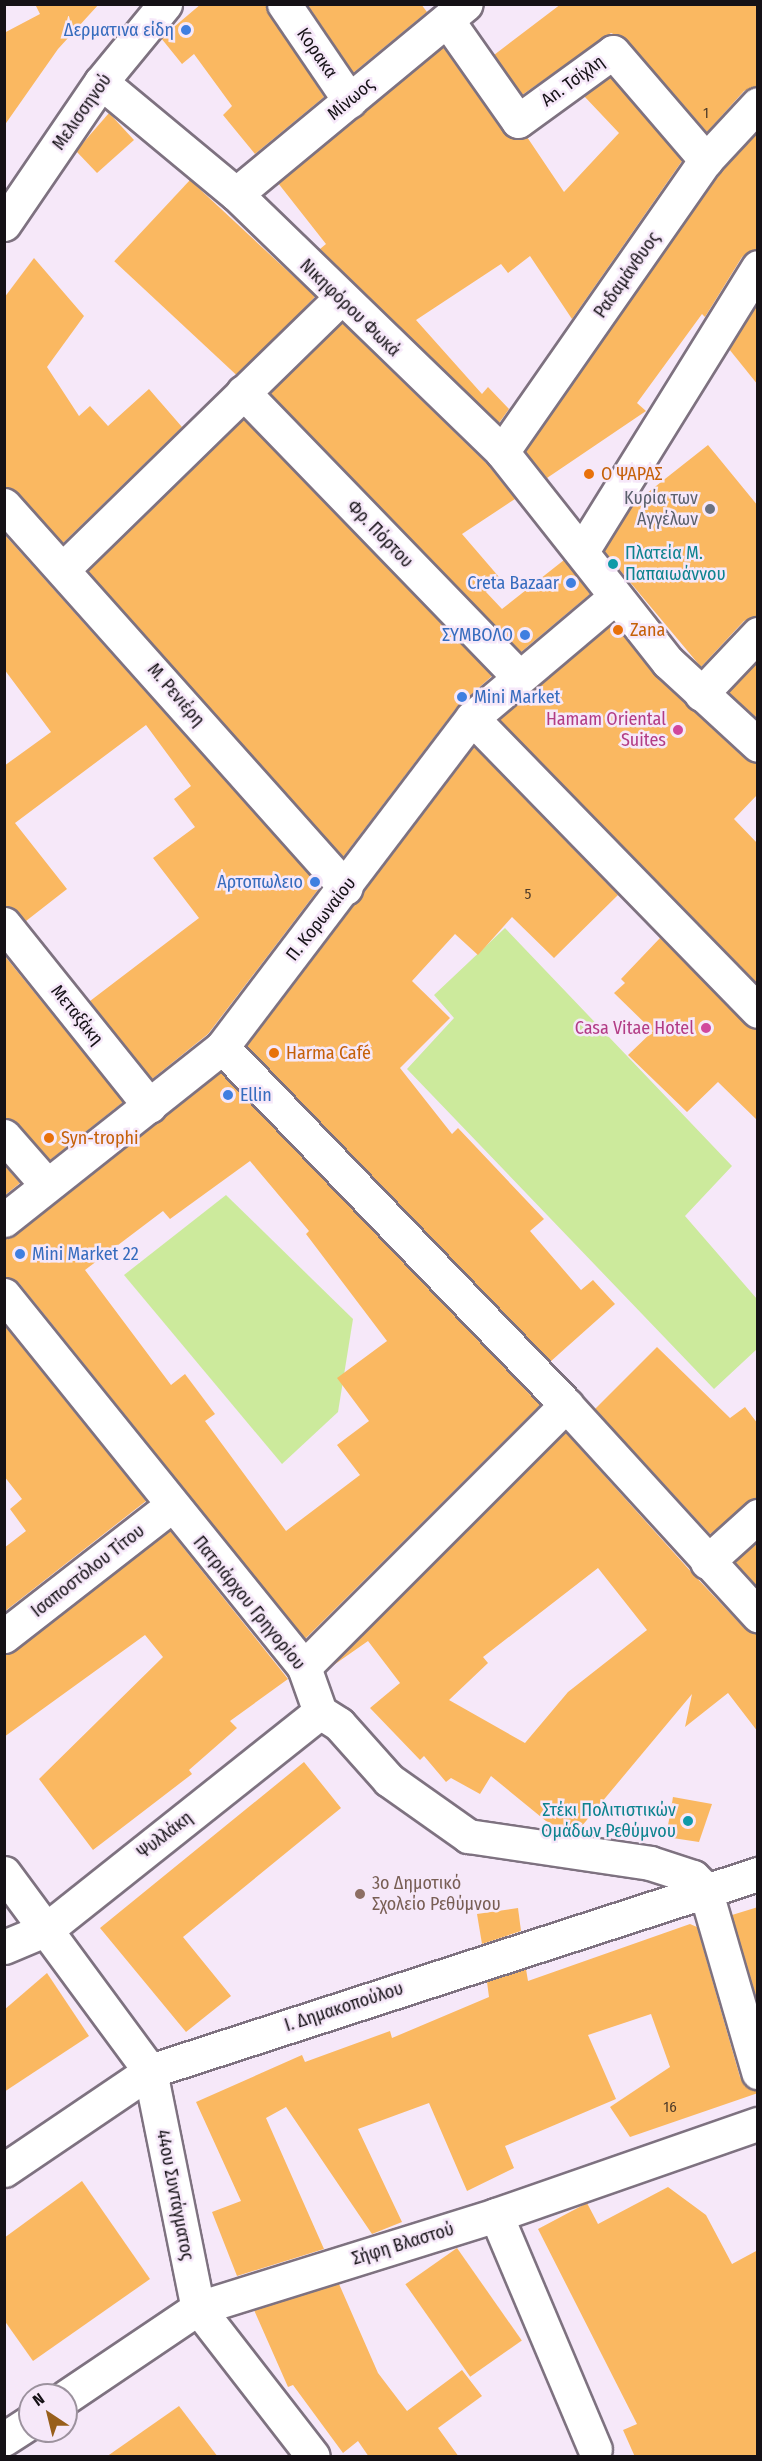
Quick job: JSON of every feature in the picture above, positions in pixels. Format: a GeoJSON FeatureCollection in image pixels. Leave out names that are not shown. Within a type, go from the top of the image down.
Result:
{"type":"FeatureCollection","features":[{"type":"Feature","properties":{"kind":"street","name":"Κoρακα"},"geometry":{"type":"LineString","coordinates":[[284,4],[350,101]]}},
{"type":"Feature","properties":{"kind":"street","name":"Μελισσηνού"},"geometry":{"type":"LineString","coordinates":[[4,224],[147,11]]}},
{"type":"Feature","properties":{"kind":"street","name":"Μίνωος"},"geometry":{"type":"LineString","coordinates":[[236,194],[456,12]]}},
{"type":"Feature","properties":{"kind":"street","name":"Αn. Τσίχλη"},"geometry":{"type":"LineString","coordinates":[[456,12],[518,121],[613,52],[706,160]]}},
{"type":"Feature","properties":{"kind":"street","name":"Νικηφόρου Φωκά"},"geometry":{"type":"LineString","coordinates":[[101,82],[236,194],[339,300],[502,452],[582,551]]}},
{"type":"Feature","properties":{"kind":"street","name":"Ραδαμάνθυος"},"geometry":{"type":"LineString","coordinates":[[502,452],[706,160],[758,104]]}},
{"type":"Feature","properties":{"kind":"street"},"geometry":{"type":"LineString","coordinates":[[758,267],[582,551],[615,597],[701,694],[758,746]]}},
{"type":"Feature","properties":{"kind":"street"},"geometry":{"type":"LineString","coordinates":[[64,568],[339,300]]}},
{"type":"Feature","properties":{"kind":"street","name":"Φρ. Πόρτου"},"geometry":{"type":"LineString","coordinates":[[243,392],[518,676]]}},
{"type":"Feature","properties":{"kind":"street","name":"Μ. Ρενιέρη"},"geometry":{"type":"LineString","coordinates":[[4,505],[64,568],[346,888]]}},
{"type":"Feature","properties":{"kind":"street","name":"Π. Κορωναίου"},"geometry":{"type":"LineString","coordinates":[[4,1220],[222,1047],[346,888],[472,718],[518,676],[615,597]]}},
{"type":"Feature","properties":{"kind":"street"},"geometry":{"type":"LineString","coordinates":[[701,694],[758,634]]}},
{"type":"Feature","properties":{"kind":"street"},"geometry":{"type":"LineString","coordinates":[[472,718],[758,1011]]}},
{"type":"Feature","properties":{"kind":"street","name":"Μεταξάκη"},"geometry":{"type":"LineString","coordinates":[[4,924],[150,1106]]}},
{"type":"Feature","properties":{"kind":"street"},"geometry":{"type":"LineString","coordinates":[[222,1047],[566,1405],[707,1562],[758,1615]]}},
{"type":"Feature","properties":{"kind":"street"},"geometry":{"type":"LineString","coordinates":[[4,1136],[47,1185]]}},
{"type":"Feature","properties":{"kind":"street","name":"Πατριάρχου Γρηγορίου"},"geometry":{"type":"LineString","coordinates":[[4,1295],[171,1506],[304,1668],[320,1712]]}},
{"type":"Feature","properties":{"kind":"street"},"geometry":{"type":"LineString","coordinates":[[304,1668],[566,1405]]}},
{"type":"Feature","properties":{"kind":"street","name":"Ισαποστόλου Τίτου"},"geometry":{"type":"LineString","coordinates":[[4,1636],[171,1506]]}},
{"type":"Feature","properties":{"kind":"street"},"geometry":{"type":"LineString","coordinates":[[707,1562],[758,1516]]}},
{"type":"Feature","properties":{"kind":"street"},"geometry":{"type":"LineString","coordinates":[[320,1712],[339,1724],[389,1780],[468,1836],[650,1863],[699,1883],[758,1874]]}},
{"type":"Feature","properties":{"kind":"street","name":"Ψυλλάκη"},"geometry":{"type":"LineString","coordinates":[[4,1947],[47,1929],[320,1712]]}},
{"type":"Feature","properties":{"kind":"street"},"geometry":{"type":"LineString","coordinates":[[699,1883],[758,1849]]}},
{"type":"Feature","properties":{"kind":"street","name":"44ου Συντάγματος"},"geometry":{"type":"LineString","coordinates":[[4,1873],[150,2071],[198,2308],[313,2457]]}},
{"type":"Feature","properties":{"kind":"street"},"geometry":{"type":"LineString","coordinates":[[699,1883],[758,2072]]}},
{"type":"Feature","properties":{"kind":"street","name":"Ι. Δημακοπούλου"},"geometry":{"type":"LineString","coordinates":[[4,2170],[150,2071],[699,1883]]}},
{"type":"Feature","properties":{"kind":"street","name":"Σήφη Βλαστού"},"geometry":{"type":"LineString","coordinates":[[78,2389],[198,2308],[496,2215],[758,2124]]}},
{"type":"Feature","properties":{"kind":"street"},"geometry":{"type":"LineString","coordinates":[[496,2215],[596,2449]]}},
{"type":"Feature","properties":{"kind":"street"},"geometry":{"type":"LineString","coordinates":[[4,2439],[18,2430]]}},
{"type":"Feature","properties":{"kind":"street"},"geometry":{"type":"LineString","coordinates":[[4,2450],[10,2457]]}},
{"type":"Feature","properties":{"kind":"green space"},"geometry":{"type":"Polygon","coordinates":[[[505,928],[732,1166],[685,1216],[757,1299],[757,1349],[714,1389],[407,1069],[454,1018],[434,995],[505,928]]]}},
{"type":"Feature","properties":{"kind":"green space"},"geometry":{"type":"Polygon","coordinates":[[[226,1195],[353,1319],[338,1412],[282,1464],[124,1275],[226,1195]]]}},
{"type":"Feature","properties":{"kind":"building"},"geometry":{"type":"Polygon","coordinates":[[[35,4],[99,4],[58,49],[4,126],[4,33],[40,14],[35,4]]]}},
{"type":"Feature","properties":{"kind":"building"},"geometry":{"type":"Polygon","coordinates":[[[201,4],[265,4],[324,97],[255,154],[223,115],[232,106],[194,54],[182,64],[161,38],[201,4]]]}},
{"type":"Feature","properties":{"kind":"building"},"geometry":{"type":"Polygon","coordinates":[[[307,4],[421,4],[427,12],[353,73],[307,4]]]}},
{"type":"Feature","properties":{"kind":"building"},"geometry":{"type":"Polygon","coordinates":[[[561,4],[758,4],[758,86],[744,91],[707,132],[627,40],[611,33],[522,95],[494,55],[561,4]]]}},
{"type":"Feature","properties":{"kind":"building"},"geometry":{"type":"Polygon","coordinates":[[[443,47],[503,132],[511,138],[527,137],[564,192],[619,133],[584,96],[610,77],[682,161],[572,319],[530,256],[508,273],[501,264],[416,320],[482,394],[488,387],[509,409],[499,423],[320,249],[326,244],[278,183],[443,47]]]}},
{"type":"Feature","properties":{"kind":"building"},"geometry":{"type":"Polygon","coordinates":[[[109,113],[134,140],[97,173],[76,151],[109,113]]]}},
{"type":"Feature","properties":{"kind":"building"},"geometry":{"type":"Polygon","coordinates":[[[758,132],[758,248],[742,257],[705,317],[702,314],[637,403],[646,411],[547,478],[525,451],[721,172],[758,132]]]}},
{"type":"Feature","properties":{"kind":"building"},"geometry":{"type":"Polygon","coordinates":[[[190,180],[315,297],[239,378],[114,261],[190,180]]]}},
{"type":"Feature","properties":{"kind":"building"},"geometry":{"type":"Polygon","coordinates":[[[34,258],[84,316],[47,367],[79,416],[90,406],[108,426],[149,389],[182,427],[63,543],[18,493],[4,487],[4,298],[34,258]]]}},
{"type":"Feature","properties":{"kind":"building"},"geometry":{"type":"Polygon","coordinates":[[[758,303],[758,385],[729,349],[758,303]]]}},
{"type":"Feature","properties":{"kind":"building"},"geometry":{"type":"Polygon","coordinates":[[[342,323],[488,465],[515,499],[462,534],[499,577],[486,592],[502,609],[564,560],[590,594],[521,652],[270,393],[342,323]]]}},
{"type":"Feature","properties":{"kind":"building"},"geometry":{"type":"Polygon","coordinates":[[[243,419],[492,676],[457,707],[343,857],[88,571],[243,419]]]}},
{"type":"Feature","properties":{"kind":"building"},"geometry":{"type":"Polygon","coordinates":[[[708,445],[758,506],[758,616],[744,621],[701,667],[604,551],[632,505],[708,445]]]}},
{"type":"Feature","properties":{"kind":"building"},"geometry":{"type":"Polygon","coordinates":[[[4,534],[320,887],[208,1034],[152,1079],[90,1001],[199,918],[153,858],[195,827],[174,799],[191,786],[146,725],[15,823],[67,889],[26,921],[4,906],[4,766],[51,732],[4,669],[4,534]]]}},
{"type":"Feature","properties":{"kind":"building"},"geometry":{"type":"Polygon","coordinates":[[[613,623],[655,676],[745,759],[758,763],[758,794],[734,819],[758,844],[758,984],[499,719],[613,623]]]}},
{"type":"Feature","properties":{"kind":"building"},"geometry":{"type":"Polygon","coordinates":[[[758,662],[758,719],[728,692],[758,662]]]}},
{"type":"Feature","properties":{"kind":"building"},"geometry":{"type":"Polygon","coordinates":[[[474,747],[618,895],[554,958],[512,917],[478,955],[455,934],[412,981],[450,1018],[400,1068],[452,1134],[458,1128],[544,1219],[530,1231],[581,1290],[593,1280],[615,1304],[550,1362],[247,1046],[474,747]]]}},
{"type":"Feature","properties":{"kind":"building"},"geometry":{"type":"Polygon","coordinates":[[[660,938],[745,1024],[758,1029],[758,1121],[718,1082],[687,1112],[628,1055],[653,1031],[614,993],[625,983],[621,979],[660,938]]]}},
{"type":"Feature","properties":{"kind":"building"},"geometry":{"type":"Polygon","coordinates":[[[4,955],[123,1102],[50,1160],[18,1124],[4,1118],[4,955]]]}},
{"type":"Feature","properties":{"kind":"building"},"geometry":{"type":"Polygon","coordinates":[[[220,1072],[540,1405],[305,1639],[19,1283],[4,1277],[4,1238],[220,1072]],[[250,1161],[170,1219],[163,1211],[85,1270],[171,1385],[185,1374],[215,1414],[205,1421],[286,1531],[360,1475],[337,1445],[369,1421],[337,1378],[387,1341],[306,1234],[309,1231],[250,1161]]]}},
{"type":"Feature","properties":{"kind":"building"},"geometry":{"type":"Polygon","coordinates":[[[4,1165],[20,1183],[4,1196],[4,1165]]]}},
{"type":"Feature","properties":{"kind":"building"},"geometry":{"type":"Polygon","coordinates":[[[4,1325],[146,1501],[4,1612],[4,1548],[26,1531],[10,1509],[22,1499],[4,1476],[4,1325]]]}},
{"type":"Feature","properties":{"kind":"building"},"geometry":{"type":"Polygon","coordinates":[[[657,1347],[730,1418],[745,1407],[758,1424],[758,1498],[710,1534],[595,1409],[657,1347]]]}},
{"type":"Feature","properties":{"kind":"building"},"geometry":{"type":"Polygon","coordinates":[[[565,1432],[744,1628],[758,1633],[758,1732],[728,1693],[685,1727],[692,1694],[576,1833],[557,1830],[491,1776],[480,1794],[451,1778],[446,1782],[424,1756],[420,1760],[370,1708],[400,1683],[368,1641],[328,1669],[565,1432]],[[598,1568],[483,1657],[488,1663],[449,1700],[525,1743],[568,1692],[647,1630],[598,1568]]]}},
{"type":"Feature","properties":{"kind":"building"},"geometry":{"type":"Polygon","coordinates":[[[170,1531],[288,1679],[230,1721],[237,1728],[189,1770],[192,1774],[93,1850],[39,1779],[163,1657],[145,1635],[4,1737],[4,1654],[170,1531]]]}},
{"type":"Feature","properties":{"kind":"building"},"geometry":{"type":"Polygon","coordinates":[[[758,1542],[758,1587],[735,1562],[758,1542]]]}},
{"type":"Feature","properties":{"kind":"building"},"geometry":{"type":"Polygon","coordinates":[[[304,1762],[341,1808],[183,1937],[231,1996],[186,2032],[100,1928],[304,1762]]]}},
{"type":"Feature","properties":{"kind":"building","name":"Στέκι Πολιτιστικών Ομάδων Ρεθύμνου"},"geometry":{"type":"Polygon","coordinates":[[[673,1797],[712,1804],[699,1842],[666,1837],[673,1797]]]}},
{"type":"Feature","properties":{"kind":"building"},"geometry":{"type":"Polygon","coordinates":[[[758,1907],[758,2003],[732,1915],[758,1907]]]}},
{"type":"Feature","properties":{"kind":"building"},"geometry":{"type":"Polygon","coordinates":[[[518,1908],[521,1931],[482,1944],[477,1914],[518,1908]]]}},
{"type":"Feature","properties":{"kind":"building"},"geometry":{"type":"Polygon","coordinates":[[[690,1924],[697,1927],[740,2077],[758,2093],[630,2137],[610,2107],[670,2067],[651,2014],[588,2035],[616,2099],[505,2146],[514,2168],[467,2191],[429,2103],[358,2129],[402,2222],[372,2234],[286,2107],[266,2118],[324,2249],[237,2276],[212,2212],[241,2201],[196,2102],[302,2055],[305,2062],[390,2031],[392,2038],[489,1997],[487,1982],[526,1969],[528,1981],[690,1924]]]}},
{"type":"Feature","properties":{"kind":"building"},"geometry":{"type":"Polygon","coordinates":[[[47,1973],[89,2036],[4,2092],[4,2010],[47,1973]]]}},
{"type":"Feature","properties":{"kind":"building"},"geometry":{"type":"Polygon","coordinates":[[[82,2181],[150,2279],[33,2361],[4,2320],[4,2238],[82,2181]]]}},
{"type":"Feature","properties":{"kind":"building"},"geometry":{"type":"Polygon","coordinates":[[[668,2187],[706,2215],[732,2264],[758,2250],[758,2457],[635,2457],[623,2430],[637,2424],[538,2229],[587,2203],[598,2224],[668,2187]]]}},
{"type":"Feature","properties":{"kind":"building"},"geometry":{"type":"Polygon","coordinates":[[[457,2248],[522,2341],[470,2377],[405,2284],[457,2248]]]}},
{"type":"Feature","properties":{"kind":"building"},"geometry":{"type":"Polygon","coordinates":[[[339,2284],[378,2373],[407,2411],[462,2370],[482,2396],[438,2428],[459,2457],[369,2457],[358,2441],[343,2453],[293,2385],[288,2387],[254,2310],[339,2284]]]}},
{"type":"Feature","properties":{"kind":"building"},"geometry":{"type":"Polygon","coordinates":[[[179,2406],[218,2457],[106,2457],[179,2406]]]}},
{"type":"Feature","properties":{"kind":"place","name":"Δερματινα είδη"},"geometry":{"type":"Point","coordinates":[186,30]}},
{"type":"Feature","properties":{"kind":"place","name":"O ΨΑΡΑΣ"},"geometry":{"type":"Point","coordinates":[589,474]}},
{"type":"Feature","properties":{"kind":"place","name":"Κυρία των Αγγέλων"},"geometry":{"type":"Point","coordinates":[710,509]}},
{"type":"Feature","properties":{"kind":"place","name":"Πλατεία Μ. Παπαιωάννου"},"geometry":{"type":"Point","coordinates":[613,564]}},
{"type":"Feature","properties":{"kind":"place","name":"Creta Bazaar"},"geometry":{"type":"Point","coordinates":[571,583]}},
{"type":"Feature","properties":{"kind":"place","name":"Zana"},"geometry":{"type":"Point","coordinates":[618,630]}},
{"type":"Feature","properties":{"kind":"place","name":"ΣΥΜΒΟΛΟ"},"geometry":{"type":"Point","coordinates":[525,635]}},
{"type":"Feature","properties":{"kind":"place","name":"Mini Market"},"geometry":{"type":"Point","coordinates":[462,697]}},
{"type":"Feature","properties":{"kind":"place","name":"Hamam Oriental Suites"},"geometry":{"type":"Point","coordinates":[678,730]}},
{"type":"Feature","properties":{"kind":"place","name":"Αρτοπωλειο"},"geometry":{"type":"Point","coordinates":[315,882]}},
{"type":"Feature","properties":{"kind":"place","name":"Casa Vitae Hotel"},"geometry":{"type":"Point","coordinates":[706,1028]}},
{"type":"Feature","properties":{"kind":"place","name":"Harma Café"},"geometry":{"type":"Point","coordinates":[274,1053]}},
{"type":"Feature","properties":{"kind":"place","name":"Ellin"},"geometry":{"type":"Point","coordinates":[228,1095]}},
{"type":"Feature","properties":{"kind":"place","name":"Syn-trophi"},"geometry":{"type":"Point","coordinates":[49,1138]}},
{"type":"Feature","properties":{"kind":"place","name":"Mini Market 22"},"geometry":{"type":"Point","coordinates":[20,1254]}},
{"type":"Feature","properties":{"kind":"place","name":"Στέκι Πολιτιστικών Ομάδων Ρεθύμνου"},"geometry":{"type":"Point","coordinates":[688,1821]}},
{"type":"Feature","properties":{"kind":"place","name":"3ο Δημοτικό Σχολείο Ρεθύμνου"},"geometry":{"type":"Point","coordinates":[360,1894]}}]}
